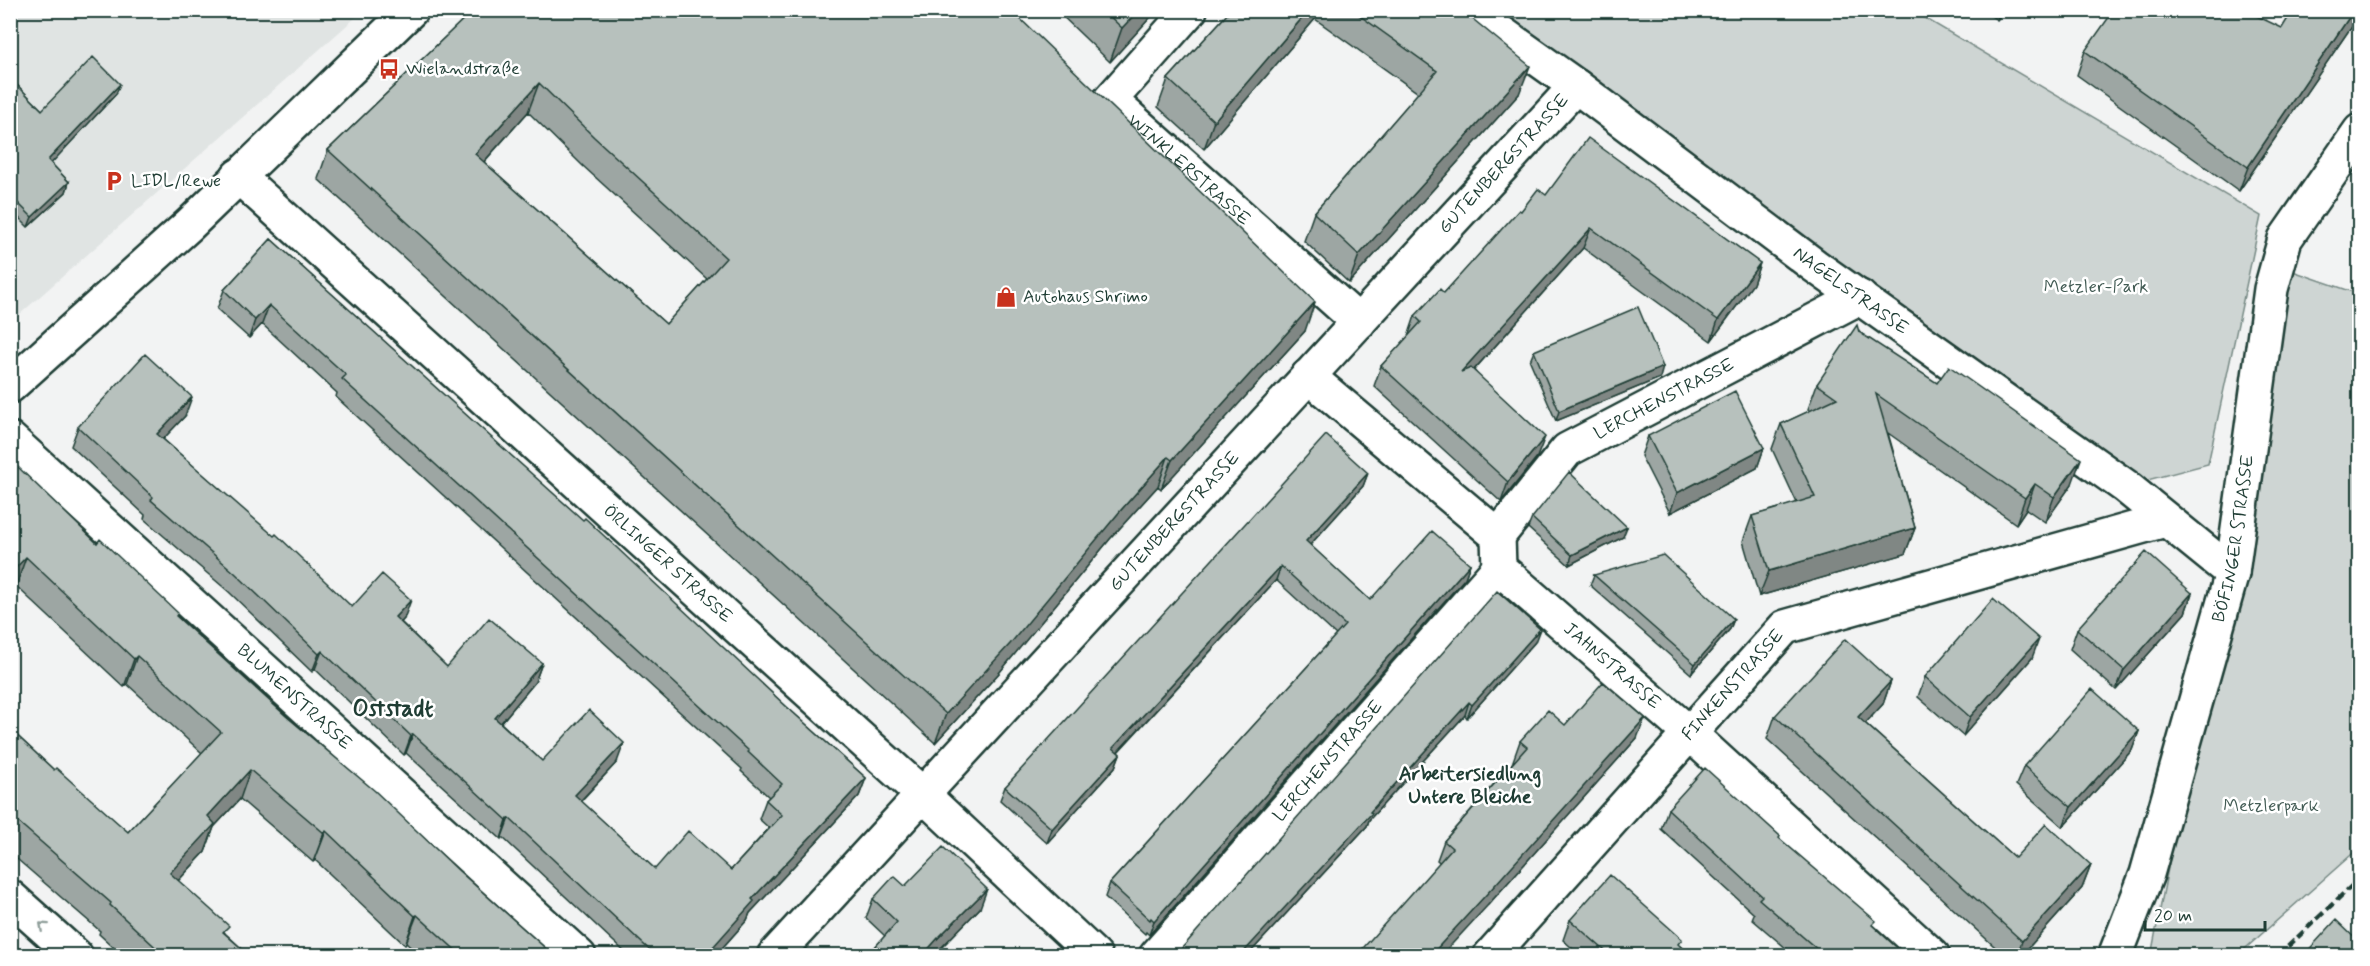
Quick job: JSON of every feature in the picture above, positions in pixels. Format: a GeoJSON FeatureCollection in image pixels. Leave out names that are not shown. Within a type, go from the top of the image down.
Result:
{"type":"FeatureCollection","features":[{"type":"Feature","properties":{"kind":"street"},"geometry":{"type":"LineString","coordinates":[[10,386],[189,225],[411,10]]}},
{"type":"Feature","properties":{"kind":"street","name":"WINKLERSTRASSE"},"geometry":{"type":"LineString","coordinates":[[1190,10],[1110,100],[1359,322]]}},
{"type":"Feature","properties":{"kind":"street","name":"NAGELSTRASSE"},"geometry":{"type":"LineString","coordinates":[[1469,10],[1576,86],[1860,297],[2125,486],[2232,573]]}},
{"type":"Feature","properties":{"kind":"street","name":"GUTENBERGSTRASSE"},"geometry":{"type":"LineString","coordinates":[[774,956],[1576,86]]}},
{"type":"Feature","properties":{"kind":"street","name":"BÖFINGER STRASSE"},"geometry":{"type":"LineString","coordinates":[[2115,956],[2146,874],[2232,573],[2271,289],[2285,239],[2360,131]]}},
{"type":"Feature","properties":{"kind":"street","name":"ÖRLINGER STRASSE"},"geometry":{"type":"LineString","coordinates":[[238,176],[922,794],[1095,956]]}},
{"type":"Feature","properties":{"kind":"street","name":"LERCHENSTRASSE"},"geometry":{"type":"LineString","coordinates":[[1156,956],[1498,552],[1567,450],[1860,297]]}},
{"type":"Feature","properties":{"kind":"street","name":"JAHNSTRASSE"},"geometry":{"type":"LineString","coordinates":[[1308,376],[1689,733],[1932,956]]}},
{"type":"Feature","properties":{"kind":"street","name":"BLUMENSTRASSE"},"geometry":{"type":"LineString","coordinates":[[10,439],[579,956]]}},
{"type":"Feature","properties":{"kind":"street","name":"FINKENSTRASSE"},"geometry":{"type":"LineString","coordinates":[[1505,950],[1689,733],[1785,627],[2164,519]]}},
{"type":"Feature","properties":{"kind":"street"},"geometry":{"type":"LineString","coordinates":[[10,897],[76,956]]}},
{"type":"Feature","properties":{"kind":"shaded area","name":"LIDL/Rewe"},"geometry":{"type":"Polygon","coordinates":[[[11,11],[363,11],[11,322],[11,11]]]}},
{"type":"Feature","properties":{"kind":"green space","name":"Metzler-Park"},"geometry":{"type":"Polygon","coordinates":[[[1469,11],[1913,11],[2261,216],[2208,464],[2125,486],[1469,11]]]}},
{"type":"Feature","properties":{"kind":"green space","name":"Metzlerpark"},"geometry":{"type":"Polygon","coordinates":[[[2284,268],[2359,294],[2359,848],[2238,955],[2151,956],[2284,268]]]}},
{"type":"Feature","properties":{"kind":"building"},"geometry":{"type":"Polygon","coordinates":[[[473,10],[1011,10],[1315,302],[1172,460],[1168,457],[1010,644],[946,714],[328,150],[473,10]],[[539,83],[475,154],[666,324],[726,258],[594,137],[539,83]]]}},
{"type":"Feature","properties":{"kind":"building"},"geometry":{"type":"Polygon","coordinates":[[[1103,10],[1139,10],[1122,28],[1103,10]]]}},
{"type":"Feature","properties":{"kind":"building"},"geometry":{"type":"Polygon","coordinates":[[[1231,10],[1309,10],[1214,121],[1168,79],[1231,10]]]}},
{"type":"Feature","properties":{"kind":"building"},"geometry":{"type":"Polygon","coordinates":[[[1352,10],[1462,10],[1530,66],[1359,255],[1314,213],[1437,71],[1352,10]]]}},
{"type":"Feature","properties":{"kind":"building"},"geometry":{"type":"Polygon","coordinates":[[[2114,10],[2244,10],[2282,28],[2293,10],[2354,10],[2248,167],[2085,51],[2114,10]]]}},
{"type":"Feature","properties":{"kind":"building"},"geometry":{"type":"Polygon","coordinates":[[[93,57],[120,84],[48,160],[69,182],[32,217],[10,195],[10,78],[42,110],[93,57]]]}},
{"type":"Feature","properties":{"kind":"building"},"geometry":{"type":"Polygon","coordinates":[[[1588,138],[1760,263],[1718,320],[1591,228],[1461,372],[1471,368],[1545,437],[1508,482],[1381,366],[1421,322],[1415,316],[1440,289],[1444,293],[1519,210],[1521,211],[1538,189],[1546,195],[1588,138]]]}},
{"type":"Feature","properties":{"kind":"building"},"geometry":{"type":"Polygon","coordinates":[[[271,239],[583,520],[585,518],[866,778],[752,899],[754,901],[705,956],[656,956],[509,818],[507,820],[413,734],[411,736],[322,651],[319,654],[235,573],[151,500],[153,497],[78,427],[145,354],[192,397],[157,434],[274,536],[276,534],[352,607],[382,574],[411,600],[395,617],[447,667],[489,618],[542,663],[495,718],[542,761],[589,710],[624,743],[575,795],[655,869],[688,831],[731,870],[782,815],[766,800],[782,784],[749,751],[342,379],[346,375],[269,305],[255,320],[224,290],[271,239]]]}},
{"type":"Feature","properties":{"kind":"building"},"geometry":{"type":"Polygon","coordinates":[[[1638,307],[1663,367],[1559,411],[1534,351],[1638,307]]]}},
{"type":"Feature","properties":{"kind":"building"},"geometry":{"type":"Polygon","coordinates":[[[1857,325],[1859,332],[1937,383],[1949,366],[2081,459],[2054,497],[2035,484],[2025,498],[1876,394],[1915,528],[1769,571],[1752,516],[1815,497],[1781,424],[1837,398],[1817,384],[1857,325]]]}},
{"type":"Feature","properties":{"kind":"building"},"geometry":{"type":"Polygon","coordinates":[[[1735,391],[1764,448],[1677,493],[1648,436],[1735,391]]]}},
{"type":"Feature","properties":{"kind":"building"},"geometry":{"type":"Polygon","coordinates":[[[1326,435],[1368,473],[1306,541],[1370,600],[1432,531],[1470,564],[1154,921],[1151,918],[1150,920],[1110,883],[1345,625],[1281,566],[1113,748],[1120,754],[1052,829],[1005,787],[1326,435]]]}},
{"type":"Feature","properties":{"kind":"building"},"geometry":{"type":"Polygon","coordinates":[[[18,467],[97,543],[100,539],[178,613],[176,616],[286,716],[375,791],[459,871],[552,954],[550,956],[462,956],[417,915],[415,916],[326,831],[324,833],[250,770],[208,816],[215,824],[170,873],[229,926],[223,932],[250,956],[165,956],[110,905],[111,903],[10,815],[10,729],[54,770],[56,768],[128,832],[221,732],[137,656],[134,659],[26,557],[10,574],[10,474],[18,467]]]}},
{"type":"Feature","properties":{"kind":"building"},"geometry":{"type":"Polygon","coordinates":[[[1569,472],[1627,527],[1572,555],[1532,518],[1569,472]]]}},
{"type":"Feature","properties":{"kind":"building"},"geometry":{"type":"Polygon","coordinates":[[[2146,552],[2192,593],[2124,670],[2077,629],[2146,552]]]}},
{"type":"Feature","properties":{"kind":"building"},"geometry":{"type":"Polygon","coordinates":[[[1663,555],[1734,619],[1695,664],[1594,575],[1663,555]]]}},
{"type":"Feature","properties":{"kind":"building"},"geometry":{"type":"Polygon","coordinates":[[[1497,591],[1540,629],[1472,705],[1469,702],[1370,812],[1372,813],[1240,956],[1190,956],[1182,948],[1497,591]]]}},
{"type":"Feature","properties":{"kind":"building"},"geometry":{"type":"Polygon","coordinates":[[[1993,599],[2039,639],[1970,717],[1925,677],[1993,599]]]}},
{"type":"Feature","properties":{"kind":"building"},"geometry":{"type":"Polygon","coordinates":[[[1845,639],[1891,681],[1858,717],[2015,858],[2046,824],[2091,865],[2022,941],[1775,716],[1845,639]]]}},
{"type":"Feature","properties":{"kind":"building"},"geometry":{"type":"Polygon","coordinates":[[[1603,682],[1645,718],[1495,885],[1430,956],[1356,956],[1452,848],[1444,841],[1527,747],[1520,741],[1548,710],[1565,725],[1603,682]]]}},
{"type":"Feature","properties":{"kind":"building"},"geometry":{"type":"Polygon","coordinates":[[[2092,689],[2139,731],[2071,807],[2024,766],[2092,689]]]}},
{"type":"Feature","properties":{"kind":"building"},"geometry":{"type":"Polygon","coordinates":[[[1705,768],[1780,836],[1779,838],[1876,921],[1872,925],[1906,956],[1825,956],[1759,899],[1762,896],[1668,809],[1705,768]]]}},
{"type":"Feature","properties":{"kind":"building"},"geometry":{"type":"Polygon","coordinates":[[[943,847],[987,889],[922,956],[867,956],[897,922],[873,899],[894,876],[905,886],[943,847]]]}},
{"type":"Feature","properties":{"kind":"building"},"geometry":{"type":"Polygon","coordinates":[[[1610,875],[1682,939],[1678,944],[1690,956],[1611,956],[1570,920],[1610,875]]]}},
{"type":"Feature","properties":{"kind":"building"},"geometry":{"type":"Polygon","coordinates":[[[2336,920],[2360,943],[2360,956],[2303,956],[2336,920]]]}},
{"type":"Feature","properties":{"kind":"building"},"geometry":{"type":"Polygon","coordinates":[[[1030,949],[1037,956],[1023,956],[1030,949]]]}},
{"type":"Feature","properties":{"kind":"railway"},"geometry":{"type":"LineString","coordinates":[[2278,956],[2360,878]]}},
{"type":"Feature","properties":{"kind":"place","name":"Wielandstraße"},"geometry":{"type":"Point","coordinates":[389,69]}},
{"type":"Feature","properties":{"kind":"place","name":"LIDL/Rewe"},"geometry":{"type":"Point","coordinates":[114,181]}},
{"type":"Feature","properties":{"kind":"place","name":"Autohaus Shrimo"},"geometry":{"type":"Point","coordinates":[1006,297]}},
{"type":"Feature","properties":{"kind":"district","name":"Oststadt"},"geometry":{"type":"Point","coordinates":[393,709]}},
{"type":"Feature","properties":{"kind":"district","name":"Arbeitersiedlung Untere Bleiche"},"geometry":{"type":"Point","coordinates":[1470,786]}}]}
